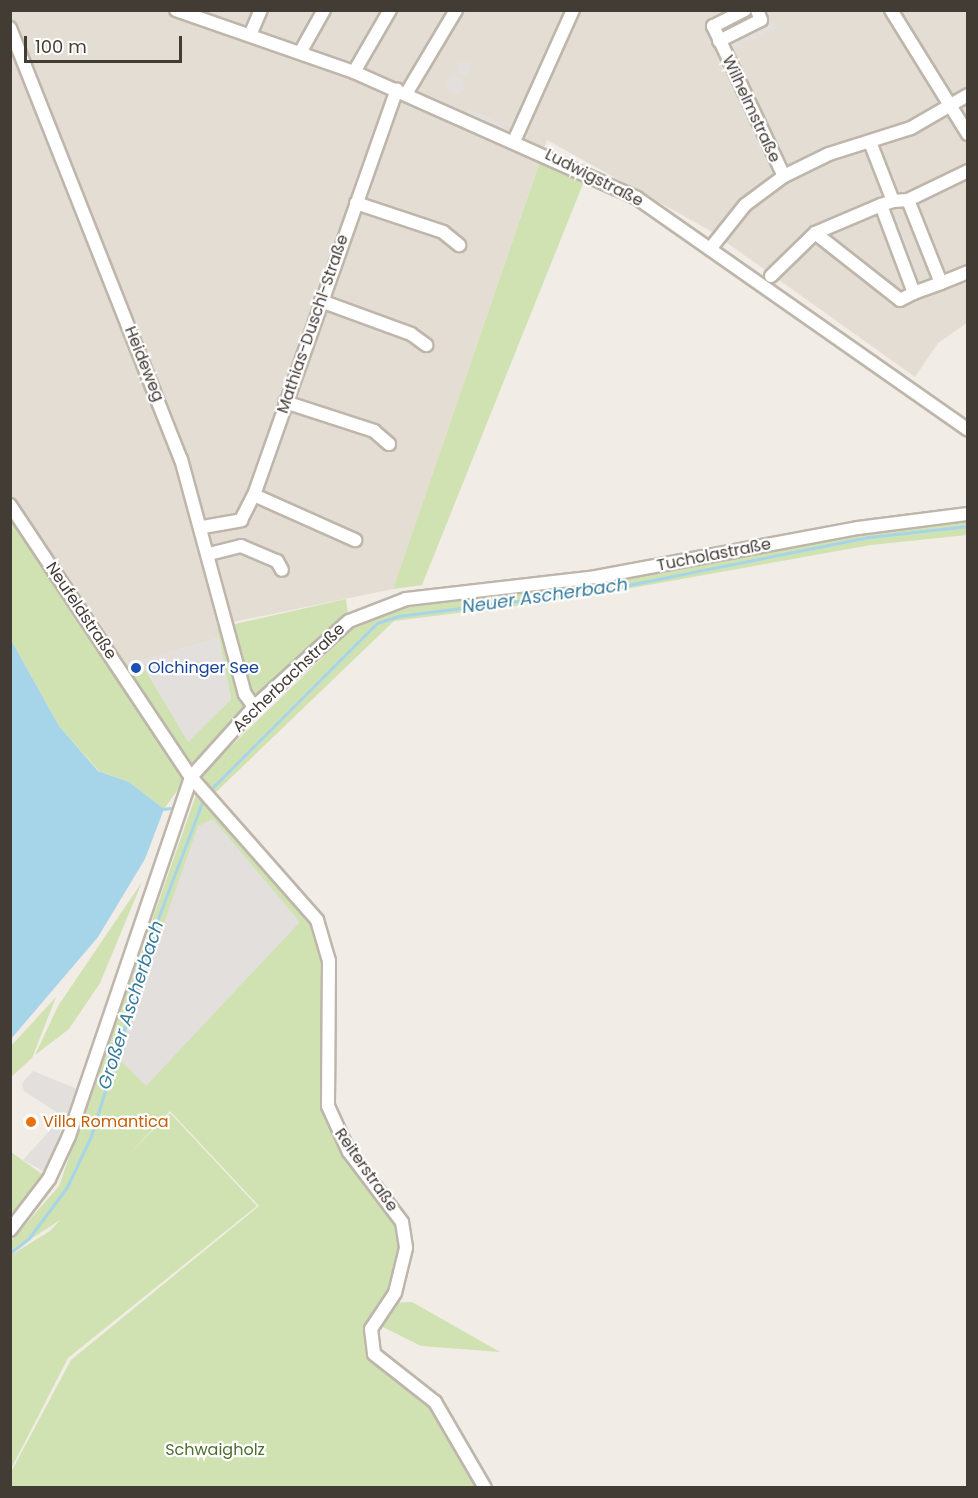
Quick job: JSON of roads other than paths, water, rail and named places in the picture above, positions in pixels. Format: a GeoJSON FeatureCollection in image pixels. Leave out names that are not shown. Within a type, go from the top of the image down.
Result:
{"type":"FeatureCollection","features":[{"type":"Feature","properties":{"kind":"street","name":"Ludwigstraße"},"geometry":{"type":"LineString","coordinates":[[176,10],[194,13],[354,72],[515,139],[637,198],[968,430]]}},
{"type":"Feature","properties":{"kind":"street"},"geometry":{"type":"LineString","coordinates":[[251,33],[261,10]]}},
{"type":"Feature","properties":{"kind":"street"},"geometry":{"type":"LineString","coordinates":[[301,51],[324,10]]}},
{"type":"Feature","properties":{"kind":"street"},"geometry":{"type":"LineString","coordinates":[[354,72],[390,10]]}},
{"type":"Feature","properties":{"kind":"street","name":"Mathias-Duschl-Straße"},"geometry":{"type":"LineString","coordinates":[[202,527],[241,520],[254,495],[356,203],[402,92],[456,10]]}},
{"type":"Feature","properties":{"kind":"street"},"geometry":{"type":"LineString","coordinates":[[515,139],[573,10]]}},
{"type":"Feature","properties":{"kind":"street","name":"Wilhelmstraße"},"geometry":{"type":"LineString","coordinates":[[745,10],[712,26],[784,176]]}},
{"type":"Feature","properties":{"kind":"street","name":"Wilhelmstraße"},"geometry":{"type":"LineString","coordinates":[[719,41],[761,20],[757,10]]}},
{"type":"Feature","properties":{"kind":"street"},"geometry":{"type":"LineString","coordinates":[[891,10],[968,135]]}},
{"type":"Feature","properties":{"kind":"street","name":"Heideweg"},"geometry":{"type":"LineString","coordinates":[[10,28],[182,459],[245,694],[254,707]]}},
{"type":"Feature","properties":{"kind":"street"},"geometry":{"type":"LineString","coordinates":[[710,249],[745,205],[784,176],[950,107],[968,95]]}},
{"type":"Feature","properties":{"kind":"street"},"geometry":{"type":"LineString","coordinates":[[870,142],[914,293]]}},
{"type":"Feature","properties":{"kind":"street"},"geometry":{"type":"LineString","coordinates":[[771,276],[815,233],[887,203],[908,200],[968,171]]}},
{"type":"Feature","properties":{"kind":"street"},"geometry":{"type":"LineString","coordinates":[[908,200],[941,283]]}},
{"type":"Feature","properties":{"kind":"street"},"geometry":{"type":"LineString","coordinates":[[356,203],[443,232],[459,245]]}},
{"type":"Feature","properties":{"kind":"street"},"geometry":{"type":"LineString","coordinates":[[815,233],[900,300],[968,272]]}},
{"type":"Feature","properties":{"kind":"street"},"geometry":{"type":"LineString","coordinates":[[321,302],[411,334],[426,345]]}},
{"type":"Feature","properties":{"kind":"street"},"geometry":{"type":"LineString","coordinates":[[285,402],[374,431],[389,444]]}},
{"type":"Feature","properties":{"kind":"street"},"geometry":{"type":"LineString","coordinates":[[254,495],[355,540]]}},
{"type":"Feature","properties":{"kind":"street","name":"Neufeldstraße"},"geometry":{"type":"LineString","coordinates":[[10,505],[191,777]]}},
{"type":"Feature","properties":{"kind":"street","name":"Tucholastraße"},"geometry":{"type":"LineString","coordinates":[[389,603],[584,579],[858,528],[968,514]]}},
{"type":"Feature","properties":{"kind":"street"},"geometry":{"type":"LineString","coordinates":[[209,554],[241,546],[277,561],[282,570]]}},
{"type":"Feature","properties":{"kind":"street","name":"Ascherbachstraße"},"geometry":{"type":"LineString","coordinates":[[10,1230],[49,1179],[69,1136],[191,777],[254,707],[349,621],[389,603]]}},
{"type":"Feature","properties":{"kind":"street","name":"Reiterstraße"},"geometry":{"type":"LineString","coordinates":[[191,777],[317,920],[324,936],[329,961],[328,1106],[349,1152],[402,1221],[406,1248],[395,1293],[371,1329],[374,1354],[435,1402],[485,1488]]}},
{"type":"Feature","properties":{"kind":"water"},"geometry":{"type":"Polygon","coordinates":[[[11,640],[59,726],[98,771],[129,782],[164,809],[145,859],[98,937],[11,1039],[11,640]]]}},
{"type":"Feature","properties":{"kind":"waterway","name":"Neuer Ascherbach"},"geometry":{"type":"LineString","coordinates":[[208,792],[377,623],[398,616],[598,591],[869,537],[968,526]]}},
{"type":"Feature","properties":{"kind":"waterway","name":"Großer Ascherbach"},"geometry":{"type":"LineString","coordinates":[[10,1253],[29,1238],[67,1187],[91,1136],[160,913],[204,797]]}},
{"type":"Feature","properties":{"kind":"waterway"},"geometry":{"type":"LineString","coordinates":[[164,809],[170,808]]}},
{"type":"Feature","properties":{"kind":"place","name":"Olchinger See"},"geometry":{"type":"Point","coordinates":[136,668]}},
{"type":"Feature","properties":{"kind":"place","name":"Villa Romantica"},"geometry":{"type":"Point","coordinates":[31,1122]}},
{"type":"Feature","properties":{"kind":"park label","name":"Schwaigholz"},"geometry":{"type":"Point","coordinates":[215,1450]}}]}
